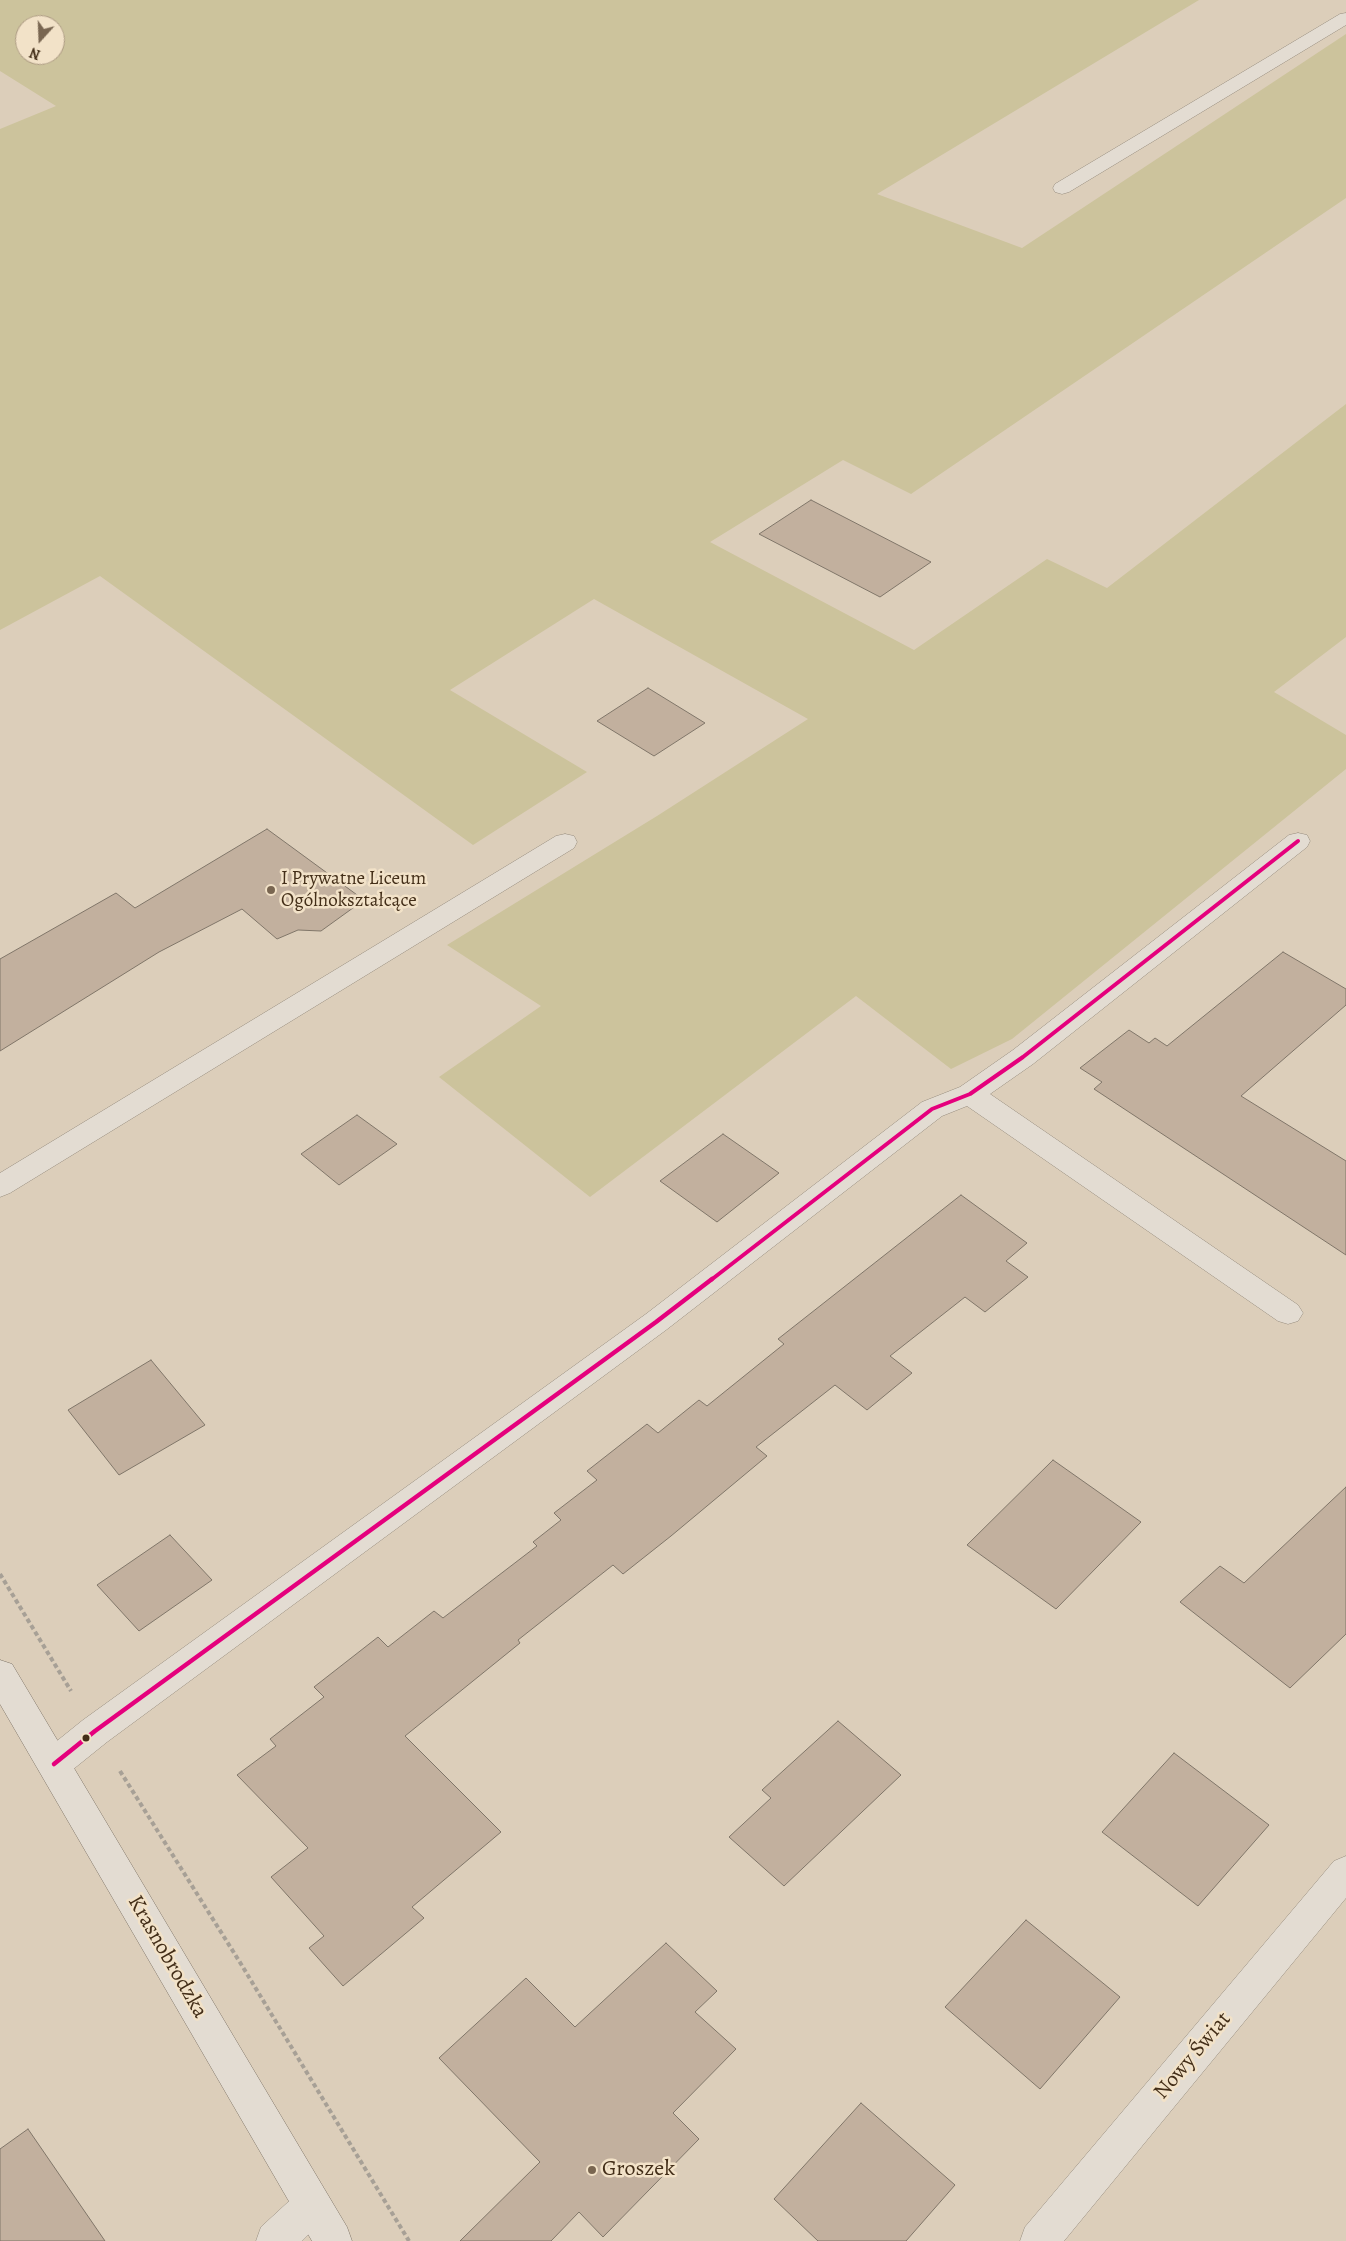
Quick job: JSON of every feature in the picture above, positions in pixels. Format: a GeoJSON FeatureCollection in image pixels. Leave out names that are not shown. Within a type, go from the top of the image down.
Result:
{"type":"FeatureCollection","features":[{"type":"Feature","properties":{"kind":"street"},"geometry":{"type":"LineString","coordinates":[[1062,188],[1346,18]]}},
{"type":"Feature","properties":{"kind":"street"},"geometry":{"type":"LineString","coordinates":[[54,1764],[95,1731],[656,1322],[932,1109],[970,1094],[1023,1058],[1298,841]]}},
{"type":"Feature","properties":{"kind":"street"},"geometry":{"type":"LineString","coordinates":[[0,1186],[565,842]]}},
{"type":"Feature","properties":{"kind":"street"},"geometry":{"type":"LineString","coordinates":[[970,1094],[1288,1313]]}},
{"type":"Feature","properties":{"kind":"street","name":"Krasnobrodzka"},"geometry":{"type":"LineString","coordinates":[[0,1674],[333,2241]]}},
{"type":"Feature","properties":{"kind":"street","name":"Nowy Świat"},"geometry":{"type":"LineString","coordinates":[[1039,2241],[1346,1872]]}},
{"type":"Feature","properties":{"kind":"street"},"geometry":{"type":"LineString","coordinates":[[275,2241],[312,2205]]}},
{"type":"Feature","properties":{"kind":"path"},"geometry":{"type":"LineString","coordinates":[[0,1574],[95,1731],[241,1964],[408,2241]]}},
{"type":"Feature","properties":{"kind":"shaded area"},"geometry":{"type":"Polygon","coordinates":[[[0,0],[1199,0],[877,194],[1022,248],[1346,34],[1346,198],[911,494],[843,460],[710,542],[914,650],[1047,559],[1107,588],[1346,404],[1346,637],[1274,692],[1346,735],[1346,769],[1012,1039],[951,1069],[856,996],[590,1197],[439,1077],[541,1006],[447,945],[657,816],[808,719],[594,599],[450,690],[587,772],[473,845],[100,576],[0,630],[0,129],[56,106],[0,71],[0,0]]]}},
{"type":"Feature","properties":{"kind":"building"},"geometry":{"type":"Polygon","coordinates":[[[811,500],[931,562],[880,597],[759,534],[811,500]]]}},
{"type":"Feature","properties":{"kind":"building"},"geometry":{"type":"Polygon","coordinates":[[[648,688],[705,723],[654,756],[597,721],[648,688]]]}},
{"type":"Feature","properties":{"kind":"building"},"geometry":{"type":"Polygon","coordinates":[[[267,829],[364,900],[321,931],[298,930],[277,939],[242,909],[159,952],[0,1051],[0,959],[116,893],[135,908],[267,829]]]}},
{"type":"Feature","properties":{"kind":"building"},"geometry":{"type":"Polygon","coordinates":[[[1283,952],[1346,989],[1346,1005],[1241,1096],[1346,1161],[1346,1255],[1094,1089],[1102,1082],[1080,1068],[1129,1030],[1149,1043],[1155,1038],[1167,1046],[1283,952]]]}},
{"type":"Feature","properties":{"kind":"building"},"geometry":{"type":"Polygon","coordinates":[[[357,1115],[397,1144],[339,1185],[301,1154],[357,1115]]]}},
{"type":"Feature","properties":{"kind":"building"},"geometry":{"type":"Polygon","coordinates":[[[723,1134],[779,1173],[717,1222],[660,1181],[723,1134]]]}},
{"type":"Feature","properties":{"kind":"building"},"geometry":{"type":"Polygon","coordinates":[[[961,1195],[1027,1243],[1006,1261],[1028,1277],[985,1312],[965,1297],[890,1356],[912,1373],[867,1410],[835,1385],[756,1447],[767,1456],[671,1536],[623,1574],[613,1565],[518,1640],[520,1643],[405,1736],[501,1832],[412,1907],[424,1918],[343,1986],[309,1948],[324,1936],[271,1877],[308,1848],[237,1775],[276,1746],[270,1739],[324,1697],[314,1687],[378,1637],[388,1647],[434,1611],[443,1618],[537,1546],[533,1542],[561,1520],[554,1513],[597,1480],[587,1471],[647,1424],[658,1433],[699,1400],[707,1406],[784,1344],[778,1339],[961,1195]]]}},
{"type":"Feature","properties":{"kind":"building"},"geometry":{"type":"Polygon","coordinates":[[[151,1360],[205,1425],[119,1475],[68,1410],[151,1360]]]}},
{"type":"Feature","properties":{"kind":"building"},"geometry":{"type":"Polygon","coordinates":[[[1053,1460],[1141,1522],[1056,1609],[967,1545],[1053,1460]]]}},
{"type":"Feature","properties":{"kind":"building"},"geometry":{"type":"Polygon","coordinates":[[[1346,1487],[1346,1634],[1290,1688],[1180,1602],[1220,1566],[1244,1583],[1346,1487]]]}},
{"type":"Feature","properties":{"kind":"building"},"geometry":{"type":"Polygon","coordinates":[[[170,1535],[212,1580],[139,1631],[97,1585],[170,1535]]]}},
{"type":"Feature","properties":{"kind":"building"},"geometry":{"type":"Polygon","coordinates":[[[838,1721],[901,1775],[784,1886],[729,1837],[771,1798],[762,1790],[838,1721]]]}},
{"type":"Feature","properties":{"kind":"building"},"geometry":{"type":"Polygon","coordinates":[[[1174,1753],[1269,1825],[1198,1906],[1102,1832],[1174,1753]]]}},
{"type":"Feature","properties":{"kind":"building"},"geometry":{"type":"Polygon","coordinates":[[[1026,1920],[1120,1997],[1040,2089],[945,2007],[1026,1920]]]}},
{"type":"Feature","properties":{"kind":"building"},"geometry":{"type":"Polygon","coordinates":[[[666,1943],[717,1991],[695,2012],[736,2049],[673,2113],[699,2139],[603,2237],[579,2212],[551,2241],[460,2241],[540,2162],[439,2058],[526,1978],[575,2027],[666,1943]]]}},
{"type":"Feature","properties":{"kind":"building"},"geometry":{"type":"Polygon","coordinates":[[[861,2103],[955,2185],[906,2241],[818,2241],[774,2199],[861,2103]]]}},
{"type":"Feature","properties":{"kind":"building"},"geometry":{"type":"Polygon","coordinates":[[[28,2129],[105,2241],[0,2241],[0,2149],[28,2129]]]}},
{"type":"Feature","properties":{"kind":"transit line"},"geometry":{"type":"LineString","coordinates":[[54,1764],[95,1731],[656,1322],[932,1109],[970,1094],[1023,1057],[1298,841]]}},
{"type":"Feature","properties":{"kind":"place","name":"I Prywatne Liceum Ogólnokształcące"},"geometry":{"type":"Point","coordinates":[271,890]}},
{"type":"Feature","properties":{"kind":"place","name":"Groszek"},"geometry":{"type":"Point","coordinates":[592,2170]}}]}
